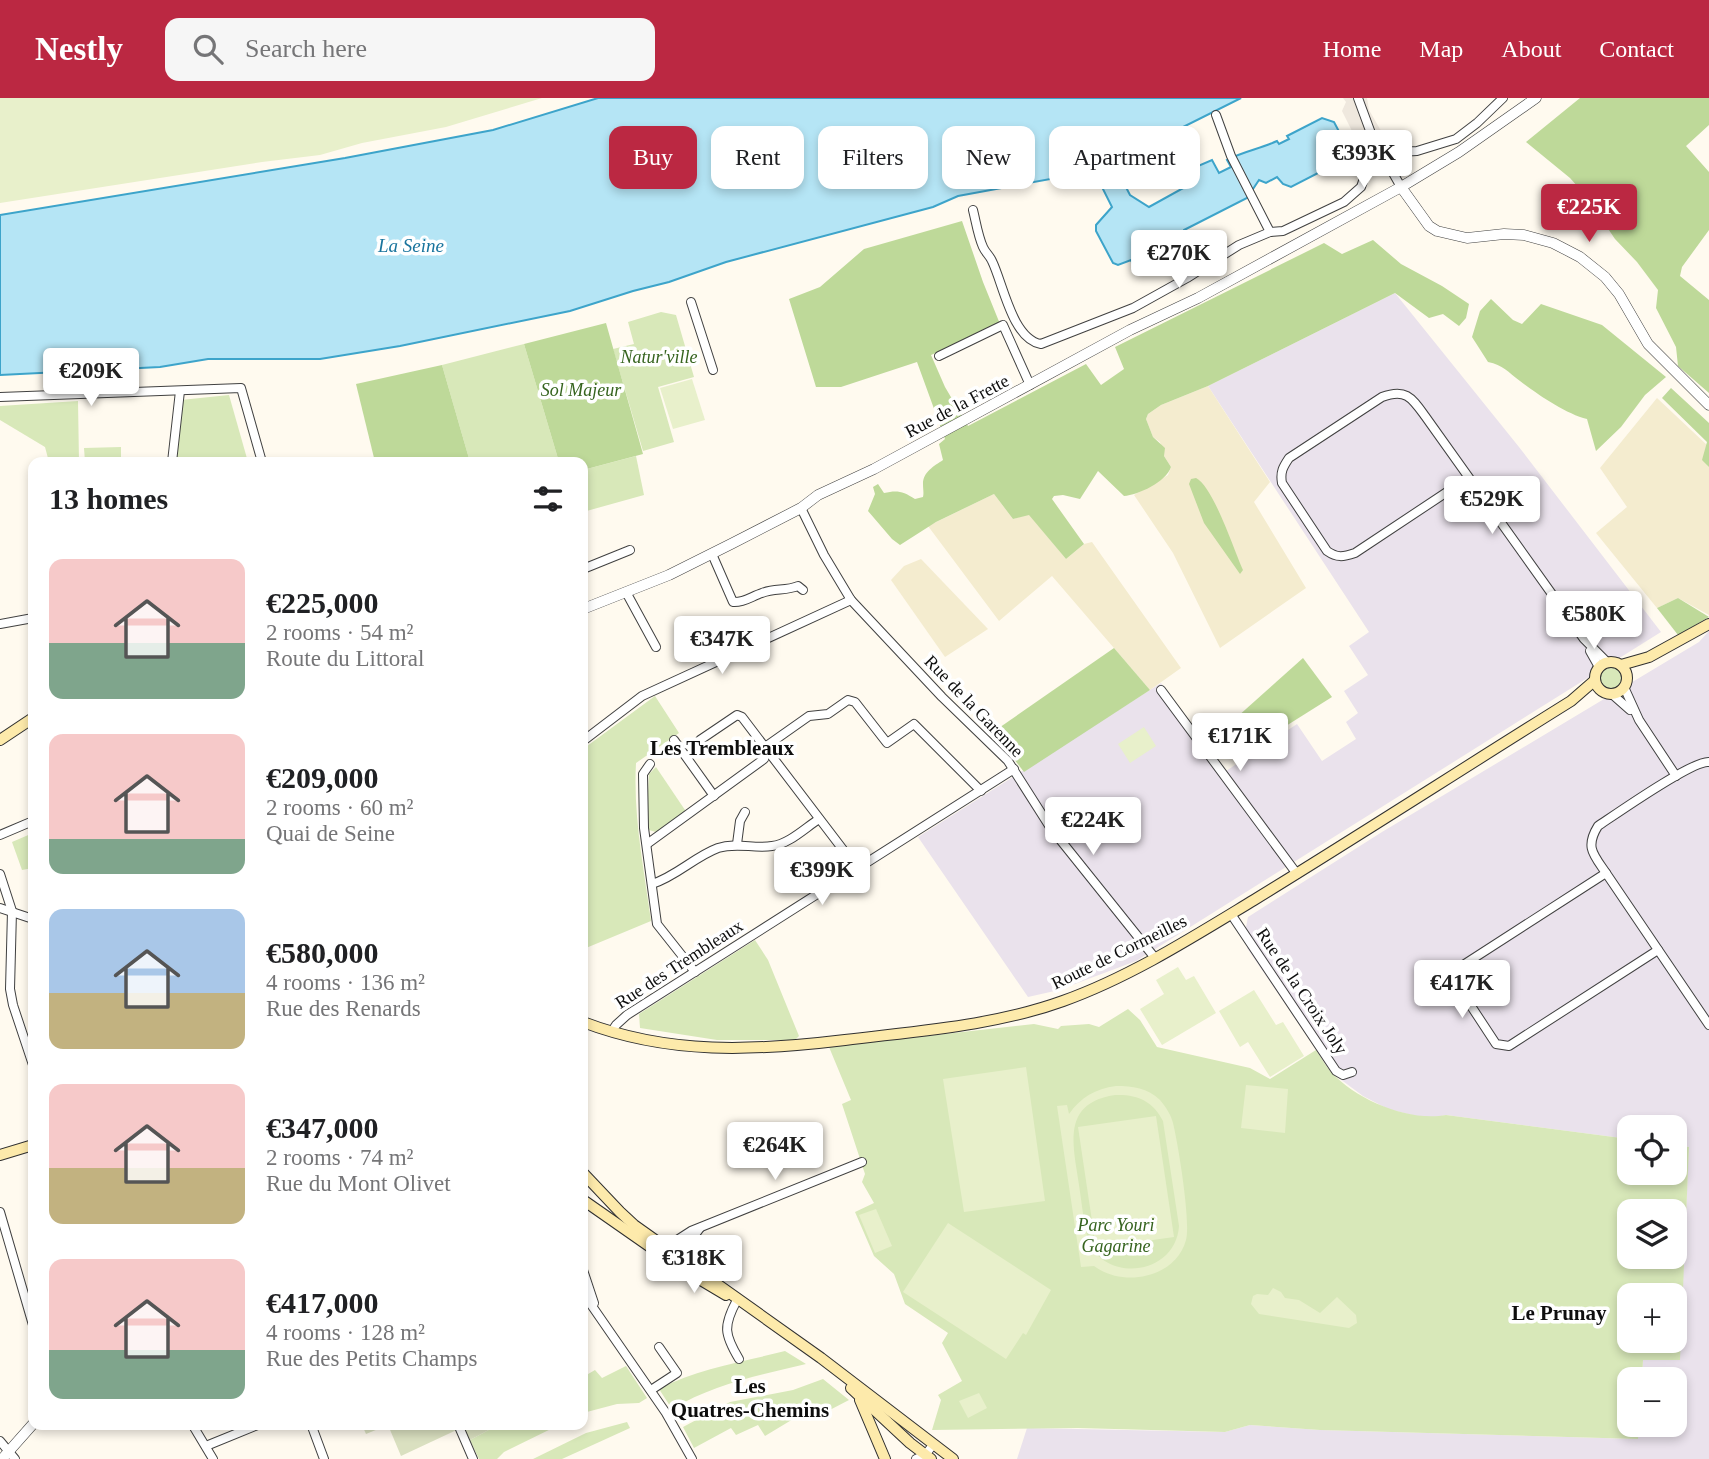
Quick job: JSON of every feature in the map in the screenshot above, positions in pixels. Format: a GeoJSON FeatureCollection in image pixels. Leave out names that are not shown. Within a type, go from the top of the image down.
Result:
{"type":"FeatureCollection","features":[{"type":"Feature","properties":{"kind":"main road"},"geometry":{"type":"LineString","coordinates":[[1649,657],[1613,695],[1601,691],[1594,681],[1603,665],[1621,665],[1649,657],[1709,624]]}},
{"type":"Feature","properties":{"kind":"main road"},"geometry":{"type":"LineString","coordinates":[[1621,665],[1626,682]]}},
{"type":"Feature","properties":{"kind":"main road","name":"Route de Cormeilles"},"geometry":{"type":"LineString","coordinates":[[588,1024],[666,1044],[742,1049],[787,1047],[883,1035],[1014,1016],[1037,1010],[1066,1000],[1155,958],[1231,914],[1571,701],[1594,681]]}},
{"type":"Feature","properties":{"kind":"main road","name":"Route de Cormeilles"},"geometry":{"type":"LineString","coordinates":[[1571,701],[1601,691]]}},
{"type":"Feature","properties":{"kind":"main road"},"geometry":{"type":"LineString","coordinates":[[0,740],[28,721]]}},
{"type":"Feature","properties":{"kind":"main road"},"geometry":{"type":"LineString","coordinates":[[0,1155],[28,1146]]}},
{"type":"Feature","properties":{"kind":"main road"},"geometry":{"type":"LineString","coordinates":[[588,1178],[620,1212],[671,1256],[722,1286],[737,1300],[953,1459]]}},
{"type":"Feature","properties":{"kind":"main road"},"geometry":{"type":"LineString","coordinates":[[588,1203],[661,1248]]}},
{"type":"Feature","properties":{"kind":"main road"},"geometry":{"type":"LineString","coordinates":[[832,1368],[924,1458]]}},
{"type":"Feature","properties":{"kind":"main road"},"geometry":{"type":"LineString","coordinates":[[859,1397],[885,1459]]}},
{"type":"Feature","properties":{"kind":"street"},"geometry":{"type":"LineString","coordinates":[[1358,98],[1372,136],[1401,187],[1429,226],[1437,231],[1467,238],[1524,235],[1553,243],[1580,257],[1605,277],[1619,294],[1648,344],[1709,405]]}},
{"type":"Feature","properties":{"kind":"street"},"geometry":{"type":"LineString","coordinates":[[973,210],[983,247],[993,262],[1015,318],[1036,344],[1047,343],[1133,308],[1239,246],[1270,232],[1283,231],[1352,197],[1361,187],[1369,164],[1382,153],[1417,150],[1455,139],[1478,123],[1503,98]]}},
{"type":"Feature","properties":{"kind":"street","name":"Rue de la Frette"},"geometry":{"type":"LineString","coordinates":[[588,607],[669,575],[712,554],[801,508],[818,495],[874,470],[1341,221],[1459,152],[1536,98]]}},
{"type":"Feature","properties":{"kind":"street"},"geometry":{"type":"LineString","coordinates":[[1216,115],[1231,156],[1270,232]]}},
{"type":"Feature","properties":{"kind":"street"},"geometry":{"type":"LineString","coordinates":[[691,302],[713,370]]}},
{"type":"Feature","properties":{"kind":"street"},"geometry":{"type":"LineString","coordinates":[[939,356],[1015,318]]}},
{"type":"Feature","properties":{"kind":"street"},"geometry":{"type":"LineString","coordinates":[[1003,325],[1030,385]]}},
{"type":"Feature","properties":{"kind":"street"},"geometry":{"type":"LineString","coordinates":[[0,397],[241,388],[261,457]]}},
{"type":"Feature","properties":{"kind":"street"},"geometry":{"type":"LineString","coordinates":[[173,457],[180,391]]}},
{"type":"Feature","properties":{"kind":"street"},"geometry":{"type":"LineString","coordinates":[[1468,478],[1355,553],[1343,557],[1327,551],[1282,483],[1280,474],[1289,458],[1382,397],[1398,392],[1413,401],[1603,665]]}},
{"type":"Feature","properties":{"kind":"street","name":"Rue de la Garenne"},"geometry":{"type":"LineString","coordinates":[[801,508],[824,555],[852,600],[942,697],[1014,769],[1050,827],[1155,958]]}},
{"type":"Feature","properties":{"kind":"street"},"geometry":{"type":"LineString","coordinates":[[588,567],[629,551]]}},
{"type":"Feature","properties":{"kind":"street"},"geometry":{"type":"LineString","coordinates":[[712,554],[733,602],[742,602],[765,592],[790,590],[798,586],[803,590]]}},
{"type":"Feature","properties":{"kind":"street"},"geometry":{"type":"LineString","coordinates":[[626,592],[656,647]]}},
{"type":"Feature","properties":{"kind":"street"},"geometry":{"type":"LineString","coordinates":[[588,737],[642,696],[852,600]]}},
{"type":"Feature","properties":{"kind":"street"},"geometry":{"type":"LineString","coordinates":[[0,624],[28,619]]}},
{"type":"Feature","properties":{"kind":"street"},"geometry":{"type":"LineString","coordinates":[[1626,682],[1639,720]]}},
{"type":"Feature","properties":{"kind":"street"},"geometry":{"type":"LineString","coordinates":[[1161,690],[1297,874]]}},
{"type":"Feature","properties":{"kind":"street"},"geometry":{"type":"LineString","coordinates":[[1613,695],[1639,720],[1676,776]]}},
{"type":"Feature","properties":{"kind":"street"},"geometry":{"type":"LineString","coordinates":[[765,747],[808,716],[828,714],[848,701],[855,702],[887,743],[914,724],[981,791]]}},
{"type":"Feature","properties":{"kind":"street"},"geometry":{"type":"LineString","coordinates":[[700,740],[737,715],[742,717],[857,868]]}},
{"type":"Feature","properties":{"kind":"street"},"geometry":{"type":"LineString","coordinates":[[674,740],[714,796]]}},
{"type":"Feature","properties":{"kind":"street"},"geometry":{"type":"LineString","coordinates":[[647,844],[764,759]]}},
{"type":"Feature","properties":{"kind":"street"},"geometry":{"type":"LineString","coordinates":[[1709,762],[1703,761],[1676,776],[1598,826],[1592,836],[1591,847],[1709,1025]]}},
{"type":"Feature","properties":{"kind":"street"},"geometry":{"type":"LineString","coordinates":[[650,764],[643,774],[644,828],[657,924],[695,972]]}},
{"type":"Feature","properties":{"kind":"street","name":"Rue des Trembleaux"},"geometry":{"type":"LineString","coordinates":[[612,1031],[627,1015],[1014,769]]}},
{"type":"Feature","properties":{"kind":"street"},"geometry":{"type":"LineString","coordinates":[[737,844],[740,821],[745,812]]}},
{"type":"Feature","properties":{"kind":"street"},"geometry":{"type":"LineString","coordinates":[[652,884],[669,878],[702,854],[737,844],[772,846],[784,842],[819,819]]}},
{"type":"Feature","properties":{"kind":"street"},"geometry":{"type":"LineString","coordinates":[[0,835],[28,823]]}},
{"type":"Feature","properties":{"kind":"street"},"geometry":{"type":"LineString","coordinates":[[1606,873],[1457,969],[1452,977],[1463,996],[1496,1044],[1509,1046],[1658,950]]}},
{"type":"Feature","properties":{"kind":"street"},"geometry":{"type":"LineString","coordinates":[[0,874],[12,911],[10,989],[28,1050]]}},
{"type":"Feature","properties":{"kind":"street"},"geometry":{"type":"LineString","coordinates":[[0,908],[28,917]]}},
{"type":"Feature","properties":{"kind":"street","name":"Rue de la Croix Joly"},"geometry":{"type":"LineString","coordinates":[[1231,914],[1336,1071],[1343,1075],[1352,1072]]}},
{"type":"Feature","properties":{"kind":"street"},"geometry":{"type":"LineString","coordinates":[[0,962],[11,959]]}},
{"type":"Feature","properties":{"kind":"street"},"geometry":{"type":"LineString","coordinates":[[661,1248],[699,1228],[862,1162]]}},
{"type":"Feature","properties":{"kind":"street"},"geometry":{"type":"LineString","coordinates":[[0,1212],[28,1308]]}},
{"type":"Feature","properties":{"kind":"street"},"geometry":{"type":"LineString","coordinates":[[683,1264],[686,1247],[699,1228]]}},
{"type":"Feature","properties":{"kind":"street"},"geometry":{"type":"LineString","coordinates":[[671,1256],[677,1240]]}},
{"type":"Feature","properties":{"kind":"street"},"geometry":{"type":"LineString","coordinates":[[671,1256],[686,1247]]}},
{"type":"Feature","properties":{"kind":"street"},"geometry":{"type":"LineString","coordinates":[[588,1287],[592,1301],[613,1335]]}},
{"type":"Feature","properties":{"kind":"street"},"geometry":{"type":"LineString","coordinates":[[588,1300],[650,1390],[692,1459]]}},
{"type":"Feature","properties":{"kind":"street"},"geometry":{"type":"LineString","coordinates":[[737,1300],[726,1322],[726,1334],[739,1359]]}},
{"type":"Feature","properties":{"kind":"street"},"geometry":{"type":"LineString","coordinates":[[650,1390],[677,1373],[659,1347]]}},
{"type":"Feature","properties":{"kind":"street"},"geometry":{"type":"LineString","coordinates":[[0,1441],[9,1457],[29,1430]]}},
{"type":"Feature","properties":{"kind":"street"},"geometry":{"type":"LineString","coordinates":[[195,1430],[213,1459]]}},
{"type":"Feature","properties":{"kind":"street"},"geometry":{"type":"LineString","coordinates":[[206,1446],[245,1430]]}},
{"type":"Feature","properties":{"kind":"street"},"geometry":{"type":"LineString","coordinates":[[313,1430],[324,1459]]}},
{"type":"Feature","properties":{"kind":"street"},"geometry":{"type":"LineString","coordinates":[[460,1430],[473,1459]]}},
{"type":"Feature","properties":{"kind":"street"},"geometry":{"type":"LineString","coordinates":[[924,1458],[933,1445]]}},
{"type":"Feature","properties":{"kind":"shaded area"},"geometry":{"type":"Polygon","coordinates":[[[1343,98],[1367,98],[1369,110],[1405,166],[1386,167],[1360,147],[1342,111],[1346,102],[1343,98]]]}},
{"type":"Feature","properties":{"kind":"shaded area"},"geometry":{"type":"Polygon","coordinates":[[[1395,293],[1519,447],[1661,632],[1136,961],[1059,990],[1028,997],[918,837],[1161,683],[1223,773],[1297,724],[1322,761],[1356,739],[1346,722],[1358,713],[1344,691],[1368,675],[1349,646],[1369,632],[1208,386],[1395,293]]]}},
{"type":"Feature","properties":{"kind":"shaded area"},"geometry":{"type":"Polygon","coordinates":[[[1208,386],[1270,482],[1254,502],[1306,588],[1220,648],[1173,553],[1134,495],[1168,475],[1171,467],[1160,442],[1153,437],[1146,419],[1148,414],[1161,405],[1208,386]]]}},
{"type":"Feature","properties":{"kind":"shaded area"},"geometry":{"type":"Polygon","coordinates":[[[1657,398],[1708,446],[1703,460],[1709,467],[1709,615],[1678,598],[1657,608],[1596,533],[1627,507],[1600,468],[1657,398]]]}},
{"type":"Feature","properties":{"kind":"shaded area"},"geometry":{"type":"Polygon","coordinates":[[[994,494],[1013,519],[1029,514],[1066,559],[1084,544],[1092,542],[1181,668],[1150,690],[1052,576],[999,621],[928,526],[994,494]]]}},
{"type":"Feature","properties":{"kind":"shaded area"},"geometry":{"type":"Polygon","coordinates":[[[921,559],[988,629],[945,657],[891,580],[904,566],[921,559]]]}},
{"type":"Feature","properties":{"kind":"shaded area"},"geometry":{"type":"Polygon","coordinates":[[[1709,631],[1709,1459],[1017,1459],[1027,1428],[1225,1432],[1250,1425],[1320,1430],[1637,1439],[1687,1437],[1687,1367],[1643,1367],[1643,1360],[1679,1360],[1679,1353],[1687,1353],[1687,1283],[1683,1283],[1683,1269],[1687,1269],[1687,1115],[1617,1115],[1617,1137],[1446,1115],[1431,1118],[1388,1109],[1363,1096],[1332,1073],[1247,948],[1246,927],[1248,917],[1382,832],[1699,642],[1709,631]]]}},
{"type":"Feature","properties":{"kind":"green space"},"geometry":{"type":"Polygon","coordinates":[[[0,98],[542,98],[446,127],[362,143],[320,155],[0,203],[0,98]]]}},
{"type":"Feature","properties":{"kind":"green space"},"geometry":{"type":"Polygon","coordinates":[[[1580,98],[1709,98],[1709,125],[1686,146],[1709,172],[1709,230],[1682,267],[1680,276],[1709,300],[1709,393],[1678,366],[1676,347],[1656,308],[1658,290],[1615,239],[1586,196],[1570,178],[1526,142],[1580,98]]]}},
{"type":"Feature","properties":{"kind":"green space"},"geometry":{"type":"Polygon","coordinates":[[[962,221],[1000,324],[931,355],[945,387],[968,426],[1086,364],[1101,385],[1124,369],[1115,347],[1324,243],[1342,254],[1373,240],[1401,264],[1469,304],[1466,318],[1459,326],[1443,314],[1429,318],[1395,293],[1208,386],[1161,405],[1148,414],[1146,419],[1153,437],[1165,448],[1164,456],[1171,467],[1164,478],[1144,490],[1124,496],[1098,471],[1080,499],[1063,495],[1054,496],[1052,499],[1084,544],[1066,559],[1029,515],[1013,519],[994,494],[936,522],[900,545],[868,511],[875,494],[873,487],[878,484],[884,493],[900,492],[915,499],[923,497],[925,476],[943,460],[939,444],[945,439],[917,362],[841,387],[816,387],[789,299],[820,287],[864,249],[962,221]]]}},
{"type":"Feature","properties":{"kind":"green space"},"geometry":{"type":"Polygon","coordinates":[[[1491,299],[1513,320],[1522,324],[1541,304],[1602,325],[1666,377],[1645,395],[1621,427],[1596,451],[1587,419],[1552,403],[1502,367],[1488,362],[1472,337],[1480,311],[1491,299]]]}},
{"type":"Feature","properties":{"kind":"green space","name":"Natur'ville"},"geometry":{"type":"Polygon","coordinates":[[[661,312],[676,315],[694,377],[658,387],[674,442],[643,451],[613,349],[634,344],[628,322],[661,312]]]}},
{"type":"Feature","properties":{"kind":"green space","name":"Sol Majeur"},"geometry":{"type":"Polygon","coordinates":[[[606,323],[643,454],[588,469],[588,457],[558,457],[524,344],[606,323]]]}},
{"type":"Feature","properties":{"kind":"green space"},"geometry":{"type":"Polygon","coordinates":[[[524,344],[558,457],[469,457],[442,365],[524,344]]]}},
{"type":"Feature","properties":{"kind":"green space"},"geometry":{"type":"Polygon","coordinates":[[[442,365],[469,457],[374,457],[356,384],[442,365]]]}},
{"type":"Feature","properties":{"kind":"green space"},"geometry":{"type":"Polygon","coordinates":[[[692,379],[705,420],[673,429],[660,388],[692,379]]]}},
{"type":"Feature","properties":{"kind":"green space"},"geometry":{"type":"Polygon","coordinates":[[[1671,388],[1709,423],[1709,467],[1702,460],[1707,442],[1662,398],[1671,388]]]}},
{"type":"Feature","properties":{"kind":"green space"},"geometry":{"type":"Polygon","coordinates":[[[229,395],[247,457],[174,457],[181,400],[229,395]]]}},
{"type":"Feature","properties":{"kind":"green space"},"geometry":{"type":"Polygon","coordinates":[[[78,401],[79,457],[48,457],[45,447],[0,420],[0,406],[78,401]]]}},
{"type":"Feature","properties":{"kind":"green space"},"geometry":{"type":"Polygon","coordinates":[[[121,447],[121,457],[85,457],[84,448],[121,447]]]}},
{"type":"Feature","properties":{"kind":"green space"},"geometry":{"type":"Polygon","coordinates":[[[636,456],[644,495],[588,511],[588,469],[636,456]]]}},
{"type":"Feature","properties":{"kind":"green space"},"geometry":{"type":"Polygon","coordinates":[[[1196,478],[1203,483],[1223,520],[1243,570],[1240,574],[1204,523],[1189,484],[1191,479],[1196,478]]]}},
{"type":"Feature","properties":{"kind":"green space"},"geometry":{"type":"Polygon","coordinates":[[[1678,598],[1709,617],[1678,635],[1657,608],[1678,598]]]}},
{"type":"Feature","properties":{"kind":"green space"},"geometry":{"type":"Polygon","coordinates":[[[1114,648],[1150,690],[1024,772],[993,732],[1114,648]]]}},
{"type":"Feature","properties":{"kind":"green space"},"geometry":{"type":"Polygon","coordinates":[[[1303,658],[1332,697],[1238,756],[1218,734],[1303,658]]]}},
{"type":"Feature","properties":{"kind":"green space"},"geometry":{"type":"Polygon","coordinates":[[[1611,666],[1619,670],[1623,678],[1619,686],[1611,690],[1603,686],[1599,678],[1603,670],[1611,666]]]}},
{"type":"Feature","properties":{"kind":"green space"},"geometry":{"type":"Polygon","coordinates":[[[655,696],[679,733],[636,763],[638,823],[651,921],[588,947],[588,745],[655,696]]]}},
{"type":"Feature","properties":{"kind":"green space"},"geometry":{"type":"Polygon","coordinates":[[[1144,727],[1156,746],[1130,763],[1118,744],[1144,727]]]}},
{"type":"Feature","properties":{"kind":"green space"},"geometry":{"type":"Polygon","coordinates":[[[656,767],[687,813],[659,833],[649,830],[647,811],[649,774],[656,767]]]}},
{"type":"Feature","properties":{"kind":"green space"},"geometry":{"type":"Polygon","coordinates":[[[28,835],[28,869],[22,870],[12,842],[28,835]]]}},
{"type":"Feature","properties":{"kind":"green space"},"geometry":{"type":"Polygon","coordinates":[[[755,940],[768,960],[799,1036],[795,1040],[717,1040],[640,1028],[639,1014],[755,940]]]}},
{"type":"Feature","properties":{"kind":"green space"},"geometry":{"type":"Polygon","coordinates":[[[1178,967],[1186,980],[1194,976],[1216,1013],[1162,1045],[1140,1009],[1164,994],[1156,980],[1178,967]]]}},
{"type":"Feature","properties":{"kind":"green space"},"geometry":{"type":"Polygon","coordinates":[[[1254,990],[1276,1025],[1283,1022],[1304,1056],[1270,1077],[1248,1042],[1240,1047],[1219,1011],[1254,990]]]}},
{"type":"Feature","properties":{"kind":"green space","name":"Parc Youri Gagarine"},"geometry":{"type":"Polygon","coordinates":[[[1128,1009],[1140,1020],[1157,1047],[1250,1068],[1270,1079],[1316,1050],[1330,1071],[1355,1092],[1400,1112],[1446,1115],[1617,1137],[1617,1185],[1687,1185],[1689,1147],[1687,1199],[1617,1199],[1617,1269],[1684,1269],[1683,1283],[1617,1283],[1617,1353],[1680,1353],[1680,1360],[1643,1360],[1643,1367],[1617,1367],[1617,1437],[1638,1439],[1320,1430],[1250,1425],[1225,1432],[1078,1428],[932,1430],[941,1400],[938,1395],[962,1381],[942,1343],[948,1333],[905,1304],[894,1274],[874,1256],[855,1212],[874,1203],[862,1182],[865,1174],[842,1104],[851,1100],[829,1047],[1034,1024],[1058,1029],[1061,1026],[1089,1024],[1099,1027],[1128,1009]]]}},
{"type":"Feature","properties":{"kind":"green space"},"geometry":{"type":"Polygon","coordinates":[[[1026,1067],[1045,1201],[964,1212],[943,1079],[1026,1067]]]}},
{"type":"Feature","properties":{"kind":"green space"},"geometry":{"type":"Polygon","coordinates":[[[1246,1085],[1288,1089],[1285,1133],[1241,1128],[1246,1085]]]}},
{"type":"Feature","properties":{"kind":"green space"},"geometry":{"type":"Polygon","coordinates":[[[1108,1087],[1134,1087],[1145,1090],[1162,1103],[1173,1123],[1181,1164],[1186,1240],[1171,1263],[1147,1276],[1119,1277],[1094,1266],[1081,1267],[1057,1106],[1067,1105],[1069,1114],[1084,1098],[1108,1087]],[[1123,1095],[1098,1100],[1078,1116],[1074,1128],[1074,1155],[1089,1244],[1099,1257],[1112,1265],[1141,1268],[1155,1263],[1167,1254],[1175,1242],[1179,1226],[1163,1121],[1154,1108],[1143,1100],[1123,1095]]]}},
{"type":"Feature","properties":{"kind":"green space"},"geometry":{"type":"Polygon","coordinates":[[[1156,1116],[1174,1237],[1096,1248],[1078,1127],[1156,1116]]]}},
{"type":"Feature","properties":{"kind":"green space"},"geometry":{"type":"Polygon","coordinates":[[[876,1209],[892,1246],[875,1253],[859,1215],[876,1209]]]}},
{"type":"Feature","properties":{"kind":"green space"},"geometry":{"type":"Polygon","coordinates":[[[948,1223],[1051,1290],[1026,1335],[1023,1333],[1006,1359],[903,1292],[948,1223]]]}},
{"type":"Feature","properties":{"kind":"green space"},"geometry":{"type":"Polygon","coordinates":[[[1273,1288],[1285,1298],[1299,1300],[1320,1313],[1337,1297],[1356,1315],[1357,1323],[1349,1328],[1259,1314],[1251,1304],[1253,1296],[1268,1295],[1273,1288]]]}},
{"type":"Feature","properties":{"kind":"green space"},"geometry":{"type":"Polygon","coordinates":[[[785,1351],[806,1364],[720,1387],[672,1409],[659,1389],[705,1371],[785,1351]]]}},
{"type":"Feature","properties":{"kind":"green space"},"geometry":{"type":"Polygon","coordinates":[[[626,1366],[647,1398],[639,1403],[617,1404],[588,1412],[588,1374],[595,1370],[602,1378],[626,1366]]]}},
{"type":"Feature","properties":{"kind":"green space"},"geometry":{"type":"Polygon","coordinates":[[[823,1379],[849,1400],[824,1413],[818,1404],[765,1436],[758,1425],[736,1435],[731,1428],[694,1448],[683,1427],[730,1402],[793,1390],[823,1379]]]}},
{"type":"Feature","properties":{"kind":"green space"},"geometry":{"type":"Polygon","coordinates":[[[979,1393],[987,1408],[968,1418],[959,1401],[979,1393]]]}},
{"type":"Feature","properties":{"kind":"green space"},"geometry":{"type":"Polygon","coordinates":[[[627,1422],[630,1428],[562,1459],[533,1459],[586,1433],[627,1422]]]}},
{"type":"Feature","properties":{"kind":"green space"},"geometry":{"type":"Polygon","coordinates":[[[390,1430],[457,1430],[401,1456],[390,1430]]]}},
{"type":"Feature","properties":{"kind":"green space"},"geometry":{"type":"Polygon","coordinates":[[[465,1430],[489,1430],[470,1440],[465,1430]]]}},
{"type":"Feature","properties":{"kind":"green space"},"geometry":{"type":"Polygon","coordinates":[[[489,1430],[549,1430],[504,1452],[497,1459],[479,1459],[470,1440],[489,1430]]]}},
{"type":"Feature","properties":{"kind":"water","name":"La Seine"},"geometry":{"type":"Polygon","coordinates":[[[598,98],[1241,98],[1185,126],[1049,126],[1049,179],[1035,182],[1035,126],[942,126],[942,189],[996,189],[958,196],[933,207],[726,262],[570,311],[400,346],[320,359],[208,359],[160,367],[0,375],[0,215],[345,158],[493,130],[598,98]]]}},
{"type":"Feature","properties":{"kind":"water","name":"La Seine"},"geometry":{"type":"Polygon","coordinates":[[[1322,118],[1334,122],[1344,141],[1324,170],[1291,187],[1283,184],[1277,177],[1266,183],[1259,180],[1247,198],[1184,230],[1175,254],[1142,273],[1136,271],[1131,260],[1118,265],[1113,263],[1096,231],[1096,225],[1112,207],[1103,189],[1127,189],[1130,195],[1149,207],[1182,189],[1200,189],[1200,165],[1212,160],[1219,173],[1231,167],[1227,160],[1277,141],[1279,144],[1289,139],[1287,136],[1322,118]]]}},
{"type":"Feature","properties":{"kind":"district","name":"Les Trembleaux"},"geometry":{"type":"Point","coordinates":[722,748]}},
{"type":"Feature","properties":{"kind":"district","name":"Le Prunay"},"geometry":{"type":"Point","coordinates":[1559,1313]}},
{"type":"Feature","properties":{"kind":"district","name":"Les Quatres-Chemins"},"geometry":{"type":"Point","coordinates":[750,1398]}}]}
